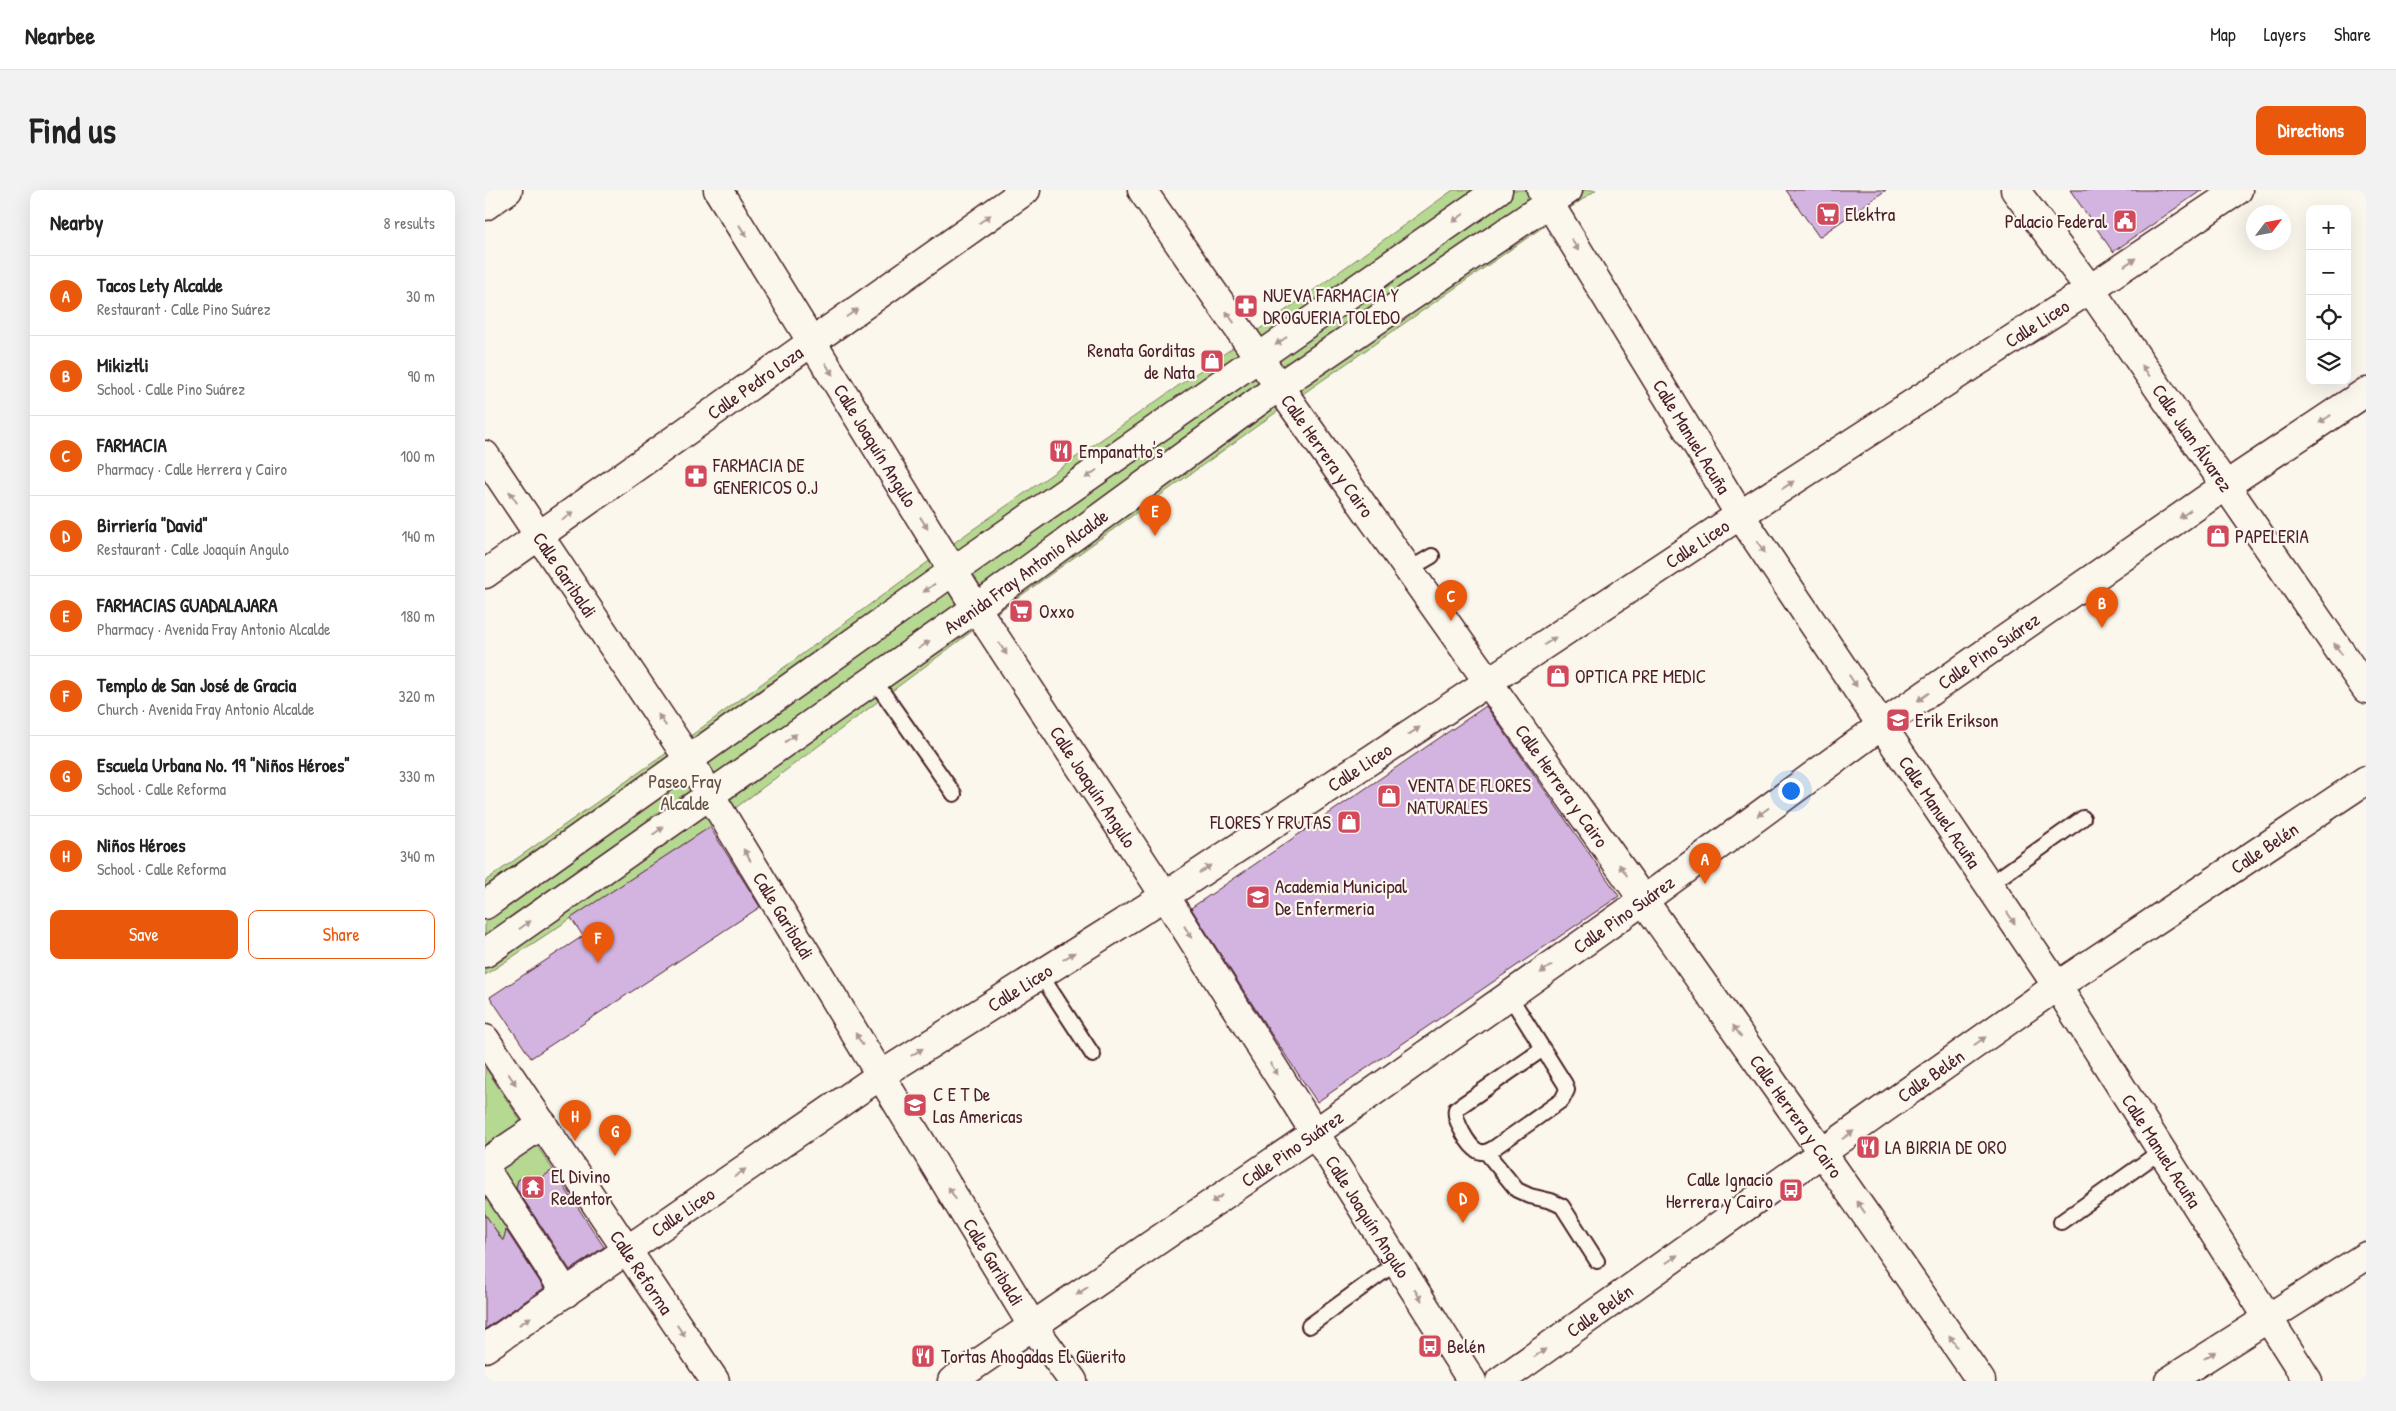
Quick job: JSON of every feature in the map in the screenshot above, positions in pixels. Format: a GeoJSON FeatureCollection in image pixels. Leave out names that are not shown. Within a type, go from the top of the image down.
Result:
{"type":"FeatureCollection","features":[{"type":"Feature","properties":{"kind":"street"},"geometry":{"type":"LineString","coordinates":[[485,206],[508,190]]}},
{"type":"Feature","properties":{"kind":"street","name":"Calle Joaquín Angulo"},"geometry":{"type":"LineString","coordinates":[[717,190],[976,608],[1165,896],[1472,1381]]}},
{"type":"Feature","properties":{"kind":"street","name":"Calle Pedro Loza"},"geometry":{"type":"LineString","coordinates":[[485,574],[1026,190]]}},
{"type":"Feature","properties":{"kind":"street","name":"Calle Herrera y Cairo"},"geometry":{"type":"LineString","coordinates":[[1142,190],[1277,387],[1823,1152],[1981,1381]]}},
{"type":"Feature","properties":{"kind":"street"},"geometry":{"type":"LineString","coordinates":[[485,905],[953,570],[1497,190]]}},
{"type":"Feature","properties":{"kind":"street","name":"Calle Juan Álvarez"},"geometry":{"type":"LineString","coordinates":[[2015,190],[2090,289],[2366,689]]}},
{"type":"Feature","properties":{"kind":"street","name":"Calle Liceo"},"geometry":{"type":"LineString","coordinates":[[485,1348],[881,1075],[1165,896],[1740,515],[2090,289],[2238,190]]}},
{"type":"Feature","properties":{"kind":"street","name":"Avenida Fray Antonio Alcalde"},"geometry":{"type":"LineString","coordinates":[[485,953],[976,608],[1277,387],[1553,194]]}},
{"type":"Feature","properties":{"kind":"street","name":"Calle Manuel Acuña"},"geometry":{"type":"LineString","coordinates":[[1553,194],[1740,515],[2057,986],[2308,1381]]}},
{"type":"Feature","properties":{"kind":"street","name":"Calle Pino Suárez"},"geometry":{"type":"LineString","coordinates":[[952,1381],[1315,1133],[1644,900],[1882,725],[2225,486],[2366,392]]}},
{"type":"Feature","properties":{"kind":"street","name":"Calle Garibaldi"},"geometry":{"type":"LineString","coordinates":[[485,455],[689,760],[1032,1325],[1073,1381]]}},
{"type":"Feature","properties":{"kind":"street","name":"Calle Belén"},"geometry":{"type":"LineString","coordinates":[[1500,1381],[2057,986],[2366,780]]}},
{"type":"Feature","properties":{"kind":"street","name":"Calle Reforma"},"geometry":{"type":"LineString","coordinates":[[485,1039],[715,1381]]}},
{"type":"Feature","properties":{"kind":"street"},"geometry":{"type":"LineString","coordinates":[[485,1163],[543,1124]]}},
{"type":"Feature","properties":{"kind":"street"},"geometry":{"type":"LineString","coordinates":[[485,1169],[566,1293]]}},
{"type":"Feature","properties":{"kind":"street"},"geometry":{"type":"LineString","coordinates":[[2169,1381],[2366,1256]]}},
{"type":"Feature","properties":{"kind":"lane"},"geometry":{"type":"LineString","coordinates":[[1408,570],[1432,556]]}},
{"type":"Feature","properties":{"kind":"lane"},"geometry":{"type":"LineString","coordinates":[[874,680],[955,794]]}},
{"type":"Feature","properties":{"kind":"lane"},"geometry":{"type":"LineString","coordinates":[[1989,885],[2083,818]]}},
{"type":"Feature","properties":{"kind":"lane"},"geometry":{"type":"LineString","coordinates":[[1041,974],[1093,1055]]}},
{"type":"Feature","properties":{"kind":"lane"},"geometry":{"type":"LineString","coordinates":[[1509,995],[1543,1049],[1565,1084],[1566,1095],[1486,1152],[1479,1152],[1473,1148],[1456,1120],[1456,1109],[1543,1049]]}},
{"type":"Feature","properties":{"kind":"lane"},"geometry":{"type":"LineString","coordinates":[[2061,1222],[2161,1151]]}},
{"type":"Feature","properties":{"kind":"lane"},"geometry":{"type":"LineString","coordinates":[[1486,1152],[1517,1190],[1562,1206],[1597,1260]]}},
{"type":"Feature","properties":{"kind":"lane"},"geometry":{"type":"LineString","coordinates":[[1309,1326],[1397,1262]]}},
{"type":"Feature","properties":{"kind":"green space","name":"Paseo Fray Alcalde"},"geometry":{"type":"Polygon","coordinates":[[[1453,190],[1596,190],[1271,416],[991,617],[710,827],[485,975],[485,881],[685,740],[962,537],[1261,328],[1453,190]]]}},
{"type":"Feature","properties":{"kind":"green space"},"geometry":{"type":"Polygon","coordinates":[[[485,1067],[553,1170],[541,1178],[527,1175],[518,1180],[514,1196],[569,1281],[542,1299],[485,1214],[485,1067]]]}},
{"type":"Feature","properties":{"kind":"building","name":"Elektra"},"geometry":{"type":"Polygon","coordinates":[[[1786,190],[1886,190],[1819,237],[1786,190]]]}},
{"type":"Feature","properties":{"kind":"building","name":"Palacio Federal"},"geometry":{"type":"Polygon","coordinates":[[[2070,190],[2202,190],[2113,252],[2070,190]]]}},
{"type":"Feature","properties":{"kind":"building"},"geometry":{"type":"Polygon","coordinates":[[[1486,706],[1619,896],[1317,1102],[1191,908],[1486,706]]]}},
{"type":"Feature","properties":{"kind":"building"},"geometry":{"type":"Polygon","coordinates":[[[710,827],[760,907],[531,1058],[490,997],[583,936],[571,918],[710,827]]]}},
{"type":"Feature","properties":{"kind":"building"},"geometry":{"type":"Polygon","coordinates":[[[553,1170],[604,1247],[570,1270],[516,1188],[518,1180],[527,1175],[541,1178],[553,1170]]]}},
{"type":"Feature","properties":{"kind":"building"},"geometry":{"type":"Polygon","coordinates":[[[485,1214],[503,1241],[506,1230],[544,1288],[485,1329],[485,1214]]]}},
{"type":"Feature","properties":{"kind":"place","name":"Elektra"},"geometry":{"type":"Point","coordinates":[1828,214]}},
{"type":"Feature","properties":{"kind":"place","name":"Palacio Federal"},"geometry":{"type":"Point","coordinates":[2125,221]}},
{"type":"Feature","properties":{"kind":"place","name":"NUEVA FARMACIA Y DROGUERIA TOLEDO"},"geometry":{"type":"Point","coordinates":[1246,306]}},
{"type":"Feature","properties":{"kind":"place","name":"Renata Gorditas de Nata"},"geometry":{"type":"Point","coordinates":[1212,361]}},
{"type":"Feature","properties":{"kind":"place","name":"Empanatto's"},"geometry":{"type":"Point","coordinates":[1061,451]}},
{"type":"Feature","properties":{"kind":"place","name":"FARMACIA DE GENERICOS O.J"},"geometry":{"type":"Point","coordinates":[696,476]}},
{"type":"Feature","properties":{"kind":"place","name":"FARMACIAS GUADALAJARA"},"geometry":{"type":"Point","coordinates":[1155,536]}},
{"type":"Feature","properties":{"kind":"place","name":"PAPELERIA"},"geometry":{"type":"Point","coordinates":[2218,536]}},
{"type":"Feature","properties":{"kind":"place","name":"Oxxo"},"geometry":{"type":"Point","coordinates":[1021,611]}},
{"type":"Feature","properties":{"kind":"place","name":"FARMACIA"},"geometry":{"type":"Point","coordinates":[1451,621]}},
{"type":"Feature","properties":{"kind":"place","name":"Mikiztli"},"geometry":{"type":"Point","coordinates":[2102,628]}},
{"type":"Feature","properties":{"kind":"place","name":"OPTICA PRE MEDIC"},"geometry":{"type":"Point","coordinates":[1558,676]}},
{"type":"Feature","properties":{"kind":"place","name":"Erik Erikson"},"geometry":{"type":"Point","coordinates":[1898,720]}},
{"type":"Feature","properties":{"kind":"place","name":"VENTA DE FLORES NATURALES"},"geometry":{"type":"Point","coordinates":[1389,796]}},
{"type":"Feature","properties":{"kind":"place","name":"FLORES Y FRUTAS"},"geometry":{"type":"Point","coordinates":[1349,822]}},
{"type":"Feature","properties":{"kind":"place","name":"Tacos Lety Alcalde"},"geometry":{"type":"Point","coordinates":[1705,884]}},
{"type":"Feature","properties":{"kind":"place","name":"Academia Municipal De Enfermeria"},"geometry":{"type":"Point","coordinates":[1258,897]}},
{"type":"Feature","properties":{"kind":"place","name":"Templo de San José de Gracia"},"geometry":{"type":"Point","coordinates":[598,963]}},
{"type":"Feature","properties":{"kind":"place","name":"C E T De Las Americas"},"geometry":{"type":"Point","coordinates":[915,1105]}},
{"type":"Feature","properties":{"kind":"place","name":"Niños Héroes"},"geometry":{"type":"Point","coordinates":[575,1141]}},
{"type":"Feature","properties":{"kind":"place","name":"LA BIRRIA DE ORO"},"geometry":{"type":"Point","coordinates":[1868,1147]}},
{"type":"Feature","properties":{"kind":"place","name":"Escuela Urbana No. 19 \"Niños Héroes\""},"geometry":{"type":"Point","coordinates":[615,1156]}},
{"type":"Feature","properties":{"kind":"place","name":"El Divino Redentor"},"geometry":{"type":"Point","coordinates":[533,1187]}},
{"type":"Feature","properties":{"kind":"place","name":"Calle Ignacio Herrera y Cairo"},"geometry":{"type":"Point","coordinates":[1791,1190]}},
{"type":"Feature","properties":{"kind":"place","name":"Birriería \"David\""},"geometry":{"type":"Point","coordinates":[1463,1223]}},
{"type":"Feature","properties":{"kind":"place","name":"Belén"},"geometry":{"type":"Point","coordinates":[1430,1346]}},
{"type":"Feature","properties":{"kind":"place","name":"Tortas Ahogadas El Güerito"},"geometry":{"type":"Point","coordinates":[923,1356]}}]}
